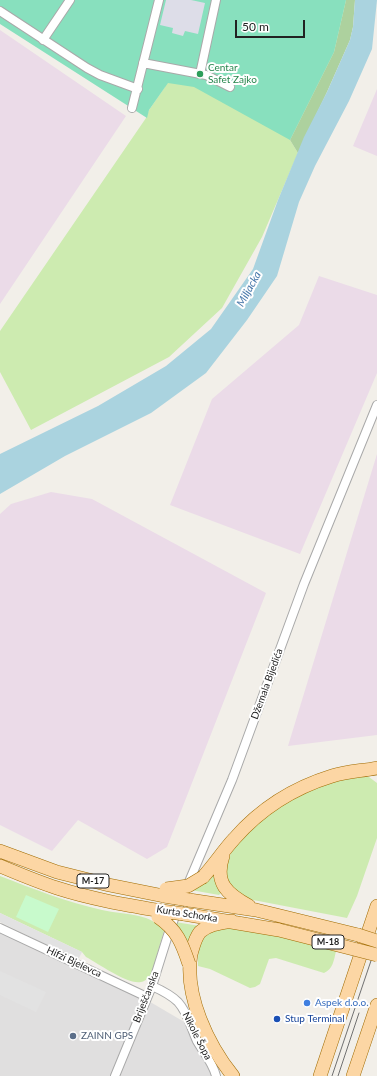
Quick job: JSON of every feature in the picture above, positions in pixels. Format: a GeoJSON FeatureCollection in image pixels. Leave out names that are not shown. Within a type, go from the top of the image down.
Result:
{"type":"FeatureCollection","features":[{"type":"Feature","properties":{"kind":"main road"},"geometry":{"type":"LineString","coordinates":[[165,892],[188,886],[203,877],[233,840],[256,817],[271,804],[287,794],[334,776],[352,771],[373,770]]}},
{"type":"Feature","properties":{"kind":"main road","name":"Kurta Schorka"},"geometry":{"type":"LineString","coordinates":[[0,851],[57,872],[149,893],[165,892],[189,900],[256,910],[377,941]]}},
{"type":"Feature","properties":{"kind":"main road"},"geometry":{"type":"LineString","coordinates":[[224,852],[219,869],[223,886],[236,899],[256,910]]}},
{"type":"Feature","properties":{"kind":"main road","name":"Kurta Schorka"},"geometry":{"type":"LineString","coordinates":[[0,866],[57,888],[108,901],[140,907],[160,914],[184,914],[232,921],[278,930],[377,955]]}},
{"type":"Feature","properties":{"kind":"main road"},"geometry":{"type":"LineString","coordinates":[[320,1076],[377,906]]}},
{"type":"Feature","properties":{"kind":"main road"},"geometry":{"type":"LineString","coordinates":[[160,914],[178,936],[189,964],[195,1002],[201,1022],[225,1074]]}},
{"type":"Feature","properties":{"kind":"main road"},"geometry":{"type":"LineString","coordinates":[[189,964],[192,948],[200,933],[206,928],[217,923],[232,921]]}},
{"type":"Feature","properties":{"kind":"main road"},"geometry":{"type":"LineString","coordinates":[[355,1074],[377,1005]]}},
{"type":"Feature","properties":{"kind":"main road"},"geometry":{"type":"LineString","coordinates":[[312,1076],[326,1056]]}},
{"type":"Feature","properties":{"kind":"street"},"geometry":{"type":"LineString","coordinates":[[43,40],[70,0]]}},
{"type":"Feature","properties":{"kind":"street"},"geometry":{"type":"LineString","coordinates":[[132,108],[138,89],[159,0]]}},
{"type":"Feature","properties":{"kind":"street"},"geometry":{"type":"LineString","coordinates":[[200,74],[216,0]]}},
{"type":"Feature","properties":{"kind":"street"},"geometry":{"type":"LineString","coordinates":[[0,11],[87,68],[100,75],[138,89]]}},
{"type":"Feature","properties":{"kind":"street"},"geometry":{"type":"LineString","coordinates":[[143,63],[200,74],[230,87]]}},
{"type":"Feature","properties":{"kind":"street","name":"Džemala Bijedića"},"geometry":{"type":"LineString","coordinates":[[160,963],[180,903],[232,780],[304,584],[377,405]]}},
{"type":"Feature","properties":{"kind":"street","name":"Hifzi Bjelevca"},"geometry":{"type":"LineString","coordinates":[[0,928],[147,997]]}},
{"type":"Feature","properties":{"kind":"street","name":"Briješčanska"},"geometry":{"type":"LineString","coordinates":[[115,1076],[160,963]]}},
{"type":"Feature","properties":{"kind":"street","name":"Nikole Šopa"},"geometry":{"type":"LineString","coordinates":[[152,986],[174,998],[179,1003],[214,1070],[225,1074]]}},
{"type":"Feature","properties":{"kind":"shaded area"},"geometry":{"type":"Polygon","coordinates":[[[166,0],[191,0],[205,3],[198,34],[185,31],[183,36],[172,33],[173,28],[160,25],[166,0]]]}},
{"type":"Feature","properties":{"kind":"shaded area"},"geometry":{"type":"Polygon","coordinates":[[[0,30],[126,116],[0,304],[0,30]]]}},
{"type":"Feature","properties":{"kind":"shaded area"},"geometry":{"type":"Polygon","coordinates":[[[377,89],[377,156],[353,146],[377,89]]]}},
{"type":"Feature","properties":{"kind":"shaded area"},"geometry":{"type":"Polygon","coordinates":[[[319,276],[377,295],[377,373],[300,554],[170,505],[212,399],[299,325],[319,276]]]}},
{"type":"Feature","properties":{"kind":"shaded area"},"geometry":{"type":"Polygon","coordinates":[[[377,454],[377,735],[288,746],[377,454]]]}},
{"type":"Feature","properties":{"kind":"shaded area"},"geometry":{"type":"Polygon","coordinates":[[[51,492],[92,499],[266,593],[167,847],[147,859],[78,820],[52,851],[0,825],[0,514],[11,504],[51,492]]]}},
{"type":"Feature","properties":{"kind":"shaded area"},"geometry":{"type":"Polygon","coordinates":[[[0,913],[82,952],[78,960],[0,922],[0,913]]]}},
{"type":"Feature","properties":{"kind":"shaded area"},"geometry":{"type":"Polygon","coordinates":[[[0,929],[123,986],[186,1023],[213,1076],[0,1076],[0,929]]]}},
{"type":"Feature","properties":{"kind":"shaded area"},"geometry":{"type":"Polygon","coordinates":[[[0,971],[46,992],[36,1012],[0,995],[0,971]]]}},
{"type":"Feature","properties":{"kind":"green space","name":"Centar Safet Zajko"},"geometry":{"type":"Polygon","coordinates":[[[0,0],[346,0],[334,52],[290,140],[194,87],[168,83],[149,110],[147,118],[0,24],[0,0]]]}},
{"type":"Feature","properties":{"kind":"green space"},"geometry":{"type":"Polygon","coordinates":[[[346,0],[334,52],[290,140],[298,153],[262,237],[222,308],[169,357],[31,430],[0,372],[0,331],[146,118],[149,110],[165,87],[163,85],[346,0]]]}},
{"type":"Feature","properties":{"kind":"green space"},"geometry":{"type":"Polygon","coordinates":[[[346,0],[355,0],[353,27],[350,40],[298,153],[290,140],[334,52],[346,0]]]}},
{"type":"Feature","properties":{"kind":"green space"},"geometry":{"type":"Polygon","coordinates":[[[355,776],[369,777],[377,783],[377,838],[357,896],[347,918],[248,899],[236,891],[227,881],[225,867],[235,844],[262,816],[317,785],[355,776]]]}},
{"type":"Feature","properties":{"kind":"green space"},"geometry":{"type":"Polygon","coordinates":[[[215,874],[221,893],[219,895],[191,890],[211,875],[215,874]]]}},
{"type":"Feature","properties":{"kind":"green space"},"geometry":{"type":"Polygon","coordinates":[[[0,876],[76,903],[107,911],[139,916],[156,923],[164,931],[152,972],[147,979],[141,982],[135,982],[121,977],[86,957],[82,952],[0,913],[0,876]]]}},
{"type":"Feature","properties":{"kind":"green space"},"geometry":{"type":"Polygon","coordinates":[[[26,895],[59,909],[48,932],[16,917],[26,895]]]}},
{"type":"Feature","properties":{"kind":"green space"},"geometry":{"type":"Polygon","coordinates":[[[175,922],[200,926],[187,945],[180,929],[175,922]]]}},
{"type":"Feature","properties":{"kind":"green space"},"geometry":{"type":"Polygon","coordinates":[[[221,928],[246,929],[263,932],[336,951],[334,961],[331,967],[324,973],[276,958],[269,959],[260,984],[250,988],[210,969],[198,966],[200,946],[204,938],[221,928]]]}},
{"type":"Feature","properties":{"kind":"water","name":"Miljacka"},"geometry":{"type":"Polygon","coordinates":[[[355,0],[377,0],[372,49],[349,101],[315,166],[299,202],[277,276],[247,320],[206,373],[151,413],[65,456],[0,494],[0,454],[98,406],[166,366],[211,329],[253,269],[278,200],[304,137],[327,92],[350,40],[353,27],[355,0]]]}},
{"type":"Feature","properties":{"kind":"tram line"},"geometry":{"type":"LineString","coordinates":[[332,1076],[377,943]]}},
{"type":"Feature","properties":{"kind":"tram line"},"geometry":{"type":"LineString","coordinates":[[338,1076],[359,1013]]}},
{"type":"Feature","properties":{"kind":"place","name":"Centar Safet Zajko"},"geometry":{"type":"Point","coordinates":[200,74]}},
{"type":"Feature","properties":{"kind":"place","name":"Aspek d.o.o."},"geometry":{"type":"Point","coordinates":[307,1003]}},
{"type":"Feature","properties":{"kind":"place","name":"Stup Terminal"},"geometry":{"type":"Point","coordinates":[277,1019]}},
{"type":"Feature","properties":{"kind":"place","name":"ZAINN GPS"},"geometry":{"type":"Point","coordinates":[73,1036]}}]}
